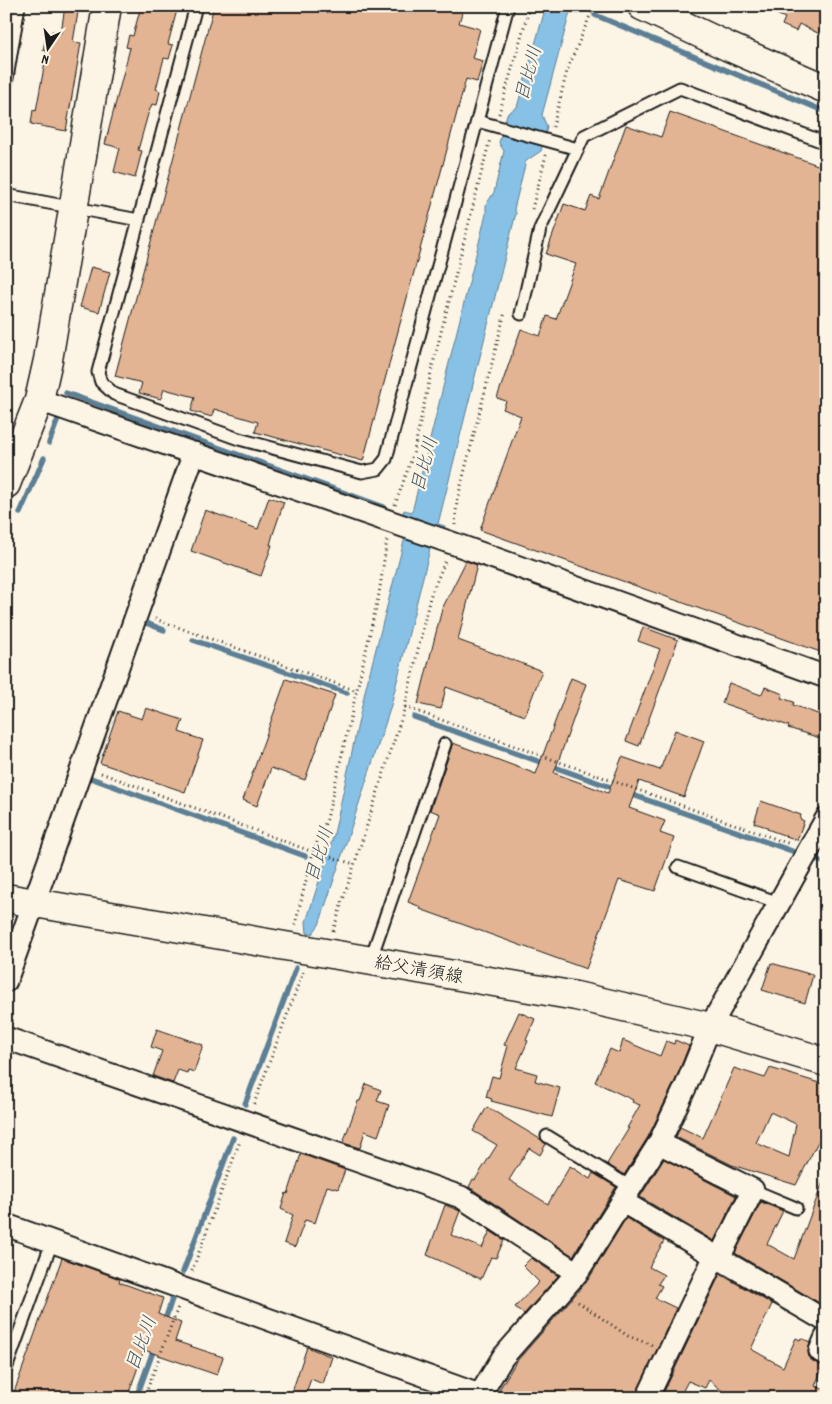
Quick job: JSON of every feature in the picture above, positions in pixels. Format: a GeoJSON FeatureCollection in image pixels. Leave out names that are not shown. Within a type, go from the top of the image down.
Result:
{"type":"FeatureCollection","features":[{"type":"Feature","properties":{"kind":"main road"},"geometry":{"type":"LineString","coordinates":[[6,484],[12,455],[39,400],[48,360],[107,6]]}},
{"type":"Feature","properties":{"kind":"main road"},"geometry":{"type":"LineString","coordinates":[[642,6],[729,47],[826,89]]}},
{"type":"Feature","properties":{"kind":"main road","name":"給父清須線"},"geometry":{"type":"LineString","coordinates":[[6,898],[576,996],[710,1027],[826,1062]]}},
{"type":"Feature","properties":{"kind":"street"},"geometry":{"type":"LineString","coordinates":[[39,400],[449,542],[826,677]]}},
{"type":"Feature","properties":{"kind":"street"},"geometry":{"type":"LineString","coordinates":[[6,981],[194,453]]}},
{"type":"Feature","properties":{"kind":"street"},"geometry":{"type":"LineString","coordinates":[[6,1225],[478,1396],[503,1357],[577,1273],[627,1195],[658,1143],[686,1086],[710,1027],[826,819]]}},
{"type":"Feature","properties":{"kind":"street"},"geometry":{"type":"LineString","coordinates":[[6,1038],[461,1198],[577,1273]]}},
{"type":"Feature","properties":{"kind":"street"},"geometry":{"type":"LineString","coordinates":[[646,1398],[753,1190],[658,1143]]}},
{"type":"Feature","properties":{"kind":"street"},"geometry":{"type":"LineString","coordinates":[[627,1195],[717,1257],[826,1321]]}},
{"type":"Feature","properties":{"kind":"street"},"geometry":{"type":"LineString","coordinates":[[826,1337],[820,1351],[826,1354]]}},
{"type":"Feature","properties":{"kind":"lane"},"geometry":{"type":"LineString","coordinates":[[6,84],[19,6]]}},
{"type":"Feature","properties":{"kind":"lane"},"geometry":{"type":"LineString","coordinates":[[196,6],[98,372],[101,382],[114,394],[239,439],[362,472],[378,469],[386,460],[508,6]]}},
{"type":"Feature","properties":{"kind":"lane"},"geometry":{"type":"LineString","coordinates":[[521,314],[540,229],[584,136],[680,88],[826,143]]}},
{"type":"Feature","properties":{"kind":"lane"},"geometry":{"type":"LineString","coordinates":[[477,121],[578,149]]}},
{"type":"Feature","properties":{"kind":"lane"},"geometry":{"type":"LineString","coordinates":[[6,195],[139,220]]}},
{"type":"Feature","properties":{"kind":"lane"},"geometry":{"type":"LineString","coordinates":[[370,960],[445,744]]}},
{"type":"Feature","properties":{"kind":"lane"},"geometry":{"type":"LineString","coordinates":[[678,867],[779,903]]}},
{"type":"Feature","properties":{"kind":"lane"},"geometry":{"type":"LineString","coordinates":[[547,1136],[627,1195]]}},
{"type":"Feature","properties":{"kind":"lane"},"geometry":{"type":"LineString","coordinates":[[753,1190],[796,1208]]}},
{"type":"Feature","properties":{"kind":"lane"},"geometry":{"type":"LineString","coordinates":[[6,1369],[52,1242]]}},
{"type":"Feature","properties":{"kind":"path"},"geometry":{"type":"LineString","coordinates":[[309,950],[313,852],[327,819],[379,594],[392,522],[413,455],[436,350],[488,145],[496,126],[530,6]]}},
{"type":"Feature","properties":{"kind":"path"},"geometry":{"type":"LineString","coordinates":[[144,1398],[309,950],[353,864],[404,707],[430,597],[449,542]]}},
{"type":"Feature","properties":{"kind":"path"},"geometry":{"type":"LineString","coordinates":[[137,613],[357,691]]}},
{"type":"Feature","properties":{"kind":"path"},"geometry":{"type":"LineString","coordinates":[[404,707],[808,851]]}},
{"type":"Feature","properties":{"kind":"path"},"geometry":{"type":"LineString","coordinates":[[82,766],[313,852],[353,864]]}},
{"type":"Feature","properties":{"kind":"path"},"geometry":{"type":"LineString","coordinates":[[562,1290],[628,1336],[669,1351]]}},
{"type":"Feature","properties":{"kind":"water"},"geometry":{"type":"Polygon","coordinates":[[[546,6],[580,6],[578,14],[570,12],[542,115],[547,127],[541,151],[526,161],[514,209],[516,213],[438,524],[445,526],[444,531],[435,529],[390,709],[319,925],[312,934],[307,933],[306,922],[334,834],[366,687],[410,518],[402,516],[404,510],[412,512],[486,214],[486,205],[494,192],[504,151],[499,143],[507,114],[517,107],[546,6]]]}},
{"type":"Feature","properties":{"kind":"building"},"geometry":{"type":"Polygon","coordinates":[[[65,6],[79,6],[73,42],[81,43],[66,131],[31,124],[33,110],[36,111],[47,51],[43,50],[46,37],[51,38],[52,31],[61,33],[65,6]]]}},
{"type":"Feature","properties":{"kind":"building"},"geometry":{"type":"Polygon","coordinates":[[[141,6],[178,6],[168,44],[173,45],[169,59],[164,58],[156,89],[160,91],[157,105],[152,104],[148,114],[138,150],[142,151],[135,178],[114,172],[120,148],[105,144],[130,48],[126,47],[129,35],[133,36],[141,6]]]}},
{"type":"Feature","properties":{"kind":"building"},"geometry":{"type":"Polygon","coordinates":[[[214,6],[464,6],[459,23],[480,29],[472,58],[483,61],[477,82],[466,79],[363,461],[255,432],[258,422],[214,409],[212,417],[191,411],[195,397],[164,389],[161,399],[139,393],[142,383],[115,376],[214,6]]]}},
{"type":"Feature","properties":{"kind":"building"},"geometry":{"type":"Polygon","coordinates":[[[759,6],[826,6],[826,37],[799,24],[796,31],[782,25],[785,18],[759,6]]]}},
{"type":"Feature","properties":{"kind":"building"},"geometry":{"type":"Polygon","coordinates":[[[670,112],[826,168],[826,654],[480,530],[521,416],[503,409],[506,401],[497,398],[521,329],[540,336],[547,316],[556,319],[576,264],[546,254],[564,204],[585,211],[591,196],[599,199],[626,125],[661,137],[670,112]]]}},
{"type":"Feature","properties":{"kind":"building"},"geometry":{"type":"Polygon","coordinates":[[[91,267],[110,272],[99,312],[80,307],[91,267]]]}},
{"type":"Feature","properties":{"kind":"building"},"geometry":{"type":"Polygon","coordinates":[[[269,497],[284,502],[261,576],[191,551],[205,510],[258,529],[269,497]]]}},
{"type":"Feature","properties":{"kind":"building"},"geometry":{"type":"Polygon","coordinates":[[[466,561],[477,565],[458,640],[542,671],[525,716],[446,687],[441,709],[418,704],[442,609],[466,561]]]}},
{"type":"Feature","properties":{"kind":"building"},"geometry":{"type":"Polygon","coordinates":[[[643,627],[678,640],[639,746],[626,741],[660,649],[638,641],[643,627]]]}},
{"type":"Feature","properties":{"kind":"building"},"geometry":{"type":"Polygon","coordinates":[[[571,678],[586,684],[554,773],[608,793],[622,757],[660,770],[675,730],[704,741],[684,797],[639,781],[629,808],[665,821],[660,833],[674,838],[655,891],[619,880],[586,969],[420,909],[421,907],[408,902],[440,814],[430,810],[453,743],[536,774],[571,678]]]}},
{"type":"Feature","properties":{"kind":"building"},"geometry":{"type":"Polygon","coordinates":[[[286,679],[335,695],[305,780],[271,768],[257,806],[243,800],[286,679]]]}},
{"type":"Feature","properties":{"kind":"building"},"geometry":{"type":"Polygon","coordinates":[[[729,683],[761,695],[765,687],[783,694],[781,698],[794,702],[793,705],[826,717],[826,740],[722,703],[729,683]]]}},
{"type":"Feature","properties":{"kind":"building"},"geometry":{"type":"Polygon","coordinates":[[[146,708],[183,720],[179,732],[203,740],[185,792],[100,763],[118,711],[142,719],[146,708]]]}},
{"type":"Feature","properties":{"kind":"building"},"geometry":{"type":"Polygon","coordinates":[[[761,801],[801,815],[800,819],[804,821],[797,840],[754,823],[761,801]]]}},
{"type":"Feature","properties":{"kind":"building"},"geometry":{"type":"Polygon","coordinates":[[[771,963],[813,975],[805,1003],[762,990],[771,963]]]}},
{"type":"Feature","properties":{"kind":"building"},"geometry":{"type":"Polygon","coordinates":[[[519,1012],[535,1019],[516,1068],[537,1074],[535,1081],[560,1088],[552,1117],[491,1101],[492,1099],[486,1097],[492,1076],[499,1078],[508,1046],[504,1045],[519,1012]]]}},
{"type":"Feature","properties":{"kind":"building"},"geometry":{"type":"Polygon","coordinates":[[[157,1029],[203,1045],[194,1072],[188,1070],[187,1073],[178,1070],[173,1083],[153,1076],[162,1051],[151,1047],[157,1029]]]}},
{"type":"Feature","properties":{"kind":"building"},"geometry":{"type":"Polygon","coordinates":[[[623,1040],[660,1056],[666,1041],[674,1044],[675,1040],[689,1046],[675,1081],[648,1137],[624,1175],[607,1164],[629,1128],[627,1128],[640,1105],[595,1082],[610,1049],[619,1053],[623,1040]]]}},
{"type":"Feature","properties":{"kind":"building"},"geometry":{"type":"Polygon","coordinates":[[[734,1068],[765,1078],[770,1068],[826,1085],[826,1126],[796,1185],[732,1165],[676,1137],[680,1127],[703,1138],[734,1068]],[[770,1112],[756,1143],[789,1157],[796,1124],[770,1112]]]}},
{"type":"Feature","properties":{"kind":"building"},"geometry":{"type":"Polygon","coordinates":[[[366,1084],[381,1090],[377,1101],[389,1105],[378,1136],[365,1131],[360,1148],[343,1143],[366,1084]]]}},
{"type":"Feature","properties":{"kind":"building"},"geometry":{"type":"Polygon","coordinates":[[[487,1107],[546,1144],[540,1155],[529,1148],[509,1180],[548,1204],[570,1166],[590,1179],[593,1173],[616,1187],[573,1256],[469,1187],[497,1145],[473,1131],[487,1107]]]}},
{"type":"Feature","properties":{"kind":"building"},"geometry":{"type":"Polygon","coordinates":[[[301,1154],[345,1170],[338,1189],[327,1186],[315,1223],[305,1220],[295,1247],[284,1243],[293,1215],[281,1209],[301,1154]]]}},
{"type":"Feature","properties":{"kind":"building"},"geometry":{"type":"Polygon","coordinates":[[[664,1159],[736,1196],[714,1241],[640,1197],[664,1159]]]}},
{"type":"Feature","properties":{"kind":"building"},"geometry":{"type":"Polygon","coordinates":[[[824,1179],[826,1179],[826,1291],[821,1304],[735,1253],[761,1202],[783,1211],[767,1244],[794,1259],[824,1179]]]}},
{"type":"Feature","properties":{"kind":"building"},"geometry":{"type":"Polygon","coordinates":[[[445,1205],[460,1211],[451,1235],[482,1248],[490,1231],[504,1240],[496,1258],[491,1257],[481,1279],[427,1255],[445,1205]]]}},
{"type":"Feature","properties":{"kind":"building"},"geometry":{"type":"Polygon","coordinates":[[[626,1218],[664,1241],[649,1267],[664,1275],[658,1284],[662,1286],[655,1298],[676,1308],[635,1398],[494,1398],[516,1362],[588,1280],[626,1218]]]}},
{"type":"Feature","properties":{"kind":"building"},"geometry":{"type":"Polygon","coordinates":[[[62,1258],[120,1279],[119,1282],[163,1298],[158,1314],[181,1323],[175,1341],[223,1357],[217,1375],[144,1350],[127,1398],[12,1398],[62,1258]]]}},
{"type":"Feature","properties":{"kind":"building"},"geometry":{"type":"Polygon","coordinates":[[[531,1258],[558,1276],[524,1314],[515,1307],[539,1282],[523,1266],[531,1258]]]}},
{"type":"Feature","properties":{"kind":"building"},"geometry":{"type":"Polygon","coordinates":[[[720,1274],[772,1304],[751,1349],[783,1367],[796,1338],[810,1342],[809,1358],[823,1366],[815,1386],[826,1390],[826,1398],[731,1398],[709,1380],[705,1388],[688,1381],[679,1398],[661,1398],[720,1274]]]}},
{"type":"Feature","properties":{"kind":"building"},"geometry":{"type":"Polygon","coordinates":[[[307,1347],[332,1357],[323,1384],[311,1379],[304,1398],[299,1398],[291,1395],[307,1347]]]}},
{"type":"Feature","properties":{"kind":"waterway"},"geometry":{"type":"LineString","coordinates":[[595,15],[826,112]]}},
{"type":"Feature","properties":{"kind":"waterway"},"geometry":{"type":"LineString","coordinates":[[66,393],[384,507]]}},
{"type":"Feature","properties":{"kind":"waterway"},"geometry":{"type":"LineString","coordinates":[[49,443],[58,419]]}},
{"type":"Feature","properties":{"kind":"waterway"},"geometry":{"type":"LineString","coordinates":[[20,513],[44,458]]}},
{"type":"Feature","properties":{"kind":"waterway"},"geometry":{"type":"LineString","coordinates":[[6,543],[10,534]]}},
{"type":"Feature","properties":{"kind":"waterway"},"geometry":{"type":"LineString","coordinates":[[146,623],[164,630]]}},
{"type":"Feature","properties":{"kind":"waterway"},"geometry":{"type":"LineString","coordinates":[[193,640],[347,693]]}},
{"type":"Feature","properties":{"kind":"waterway"},"geometry":{"type":"LineString","coordinates":[[414,717],[616,789]]}},
{"type":"Feature","properties":{"kind":"waterway"},"geometry":{"type":"LineString","coordinates":[[88,777],[305,856]]}},
{"type":"Feature","properties":{"kind":"waterway"},"geometry":{"type":"LineString","coordinates":[[627,793],[792,851]]}},
{"type":"Feature","properties":{"kind":"waterway"},"geometry":{"type":"LineString","coordinates":[[817,860],[826,863]]}},
{"type":"Feature","properties":{"kind":"waterway","name":"目比川"},"geometry":{"type":"LineString","coordinates":[[245,1104],[296,968]]}},
{"type":"Feature","properties":{"kind":"waterway","name":"目比川"},"geometry":{"type":"LineString","coordinates":[[183,1272],[233,1138]]}},
{"type":"Feature","properties":{"kind":"waterway","name":"目比川"},"geometry":{"type":"LineString","coordinates":[[164,1323],[172,1299]]}},
{"type":"Feature","properties":{"kind":"waterway","name":"目比川"},"geometry":{"type":"LineString","coordinates":[[136,1398],[155,1346]]}}]}
